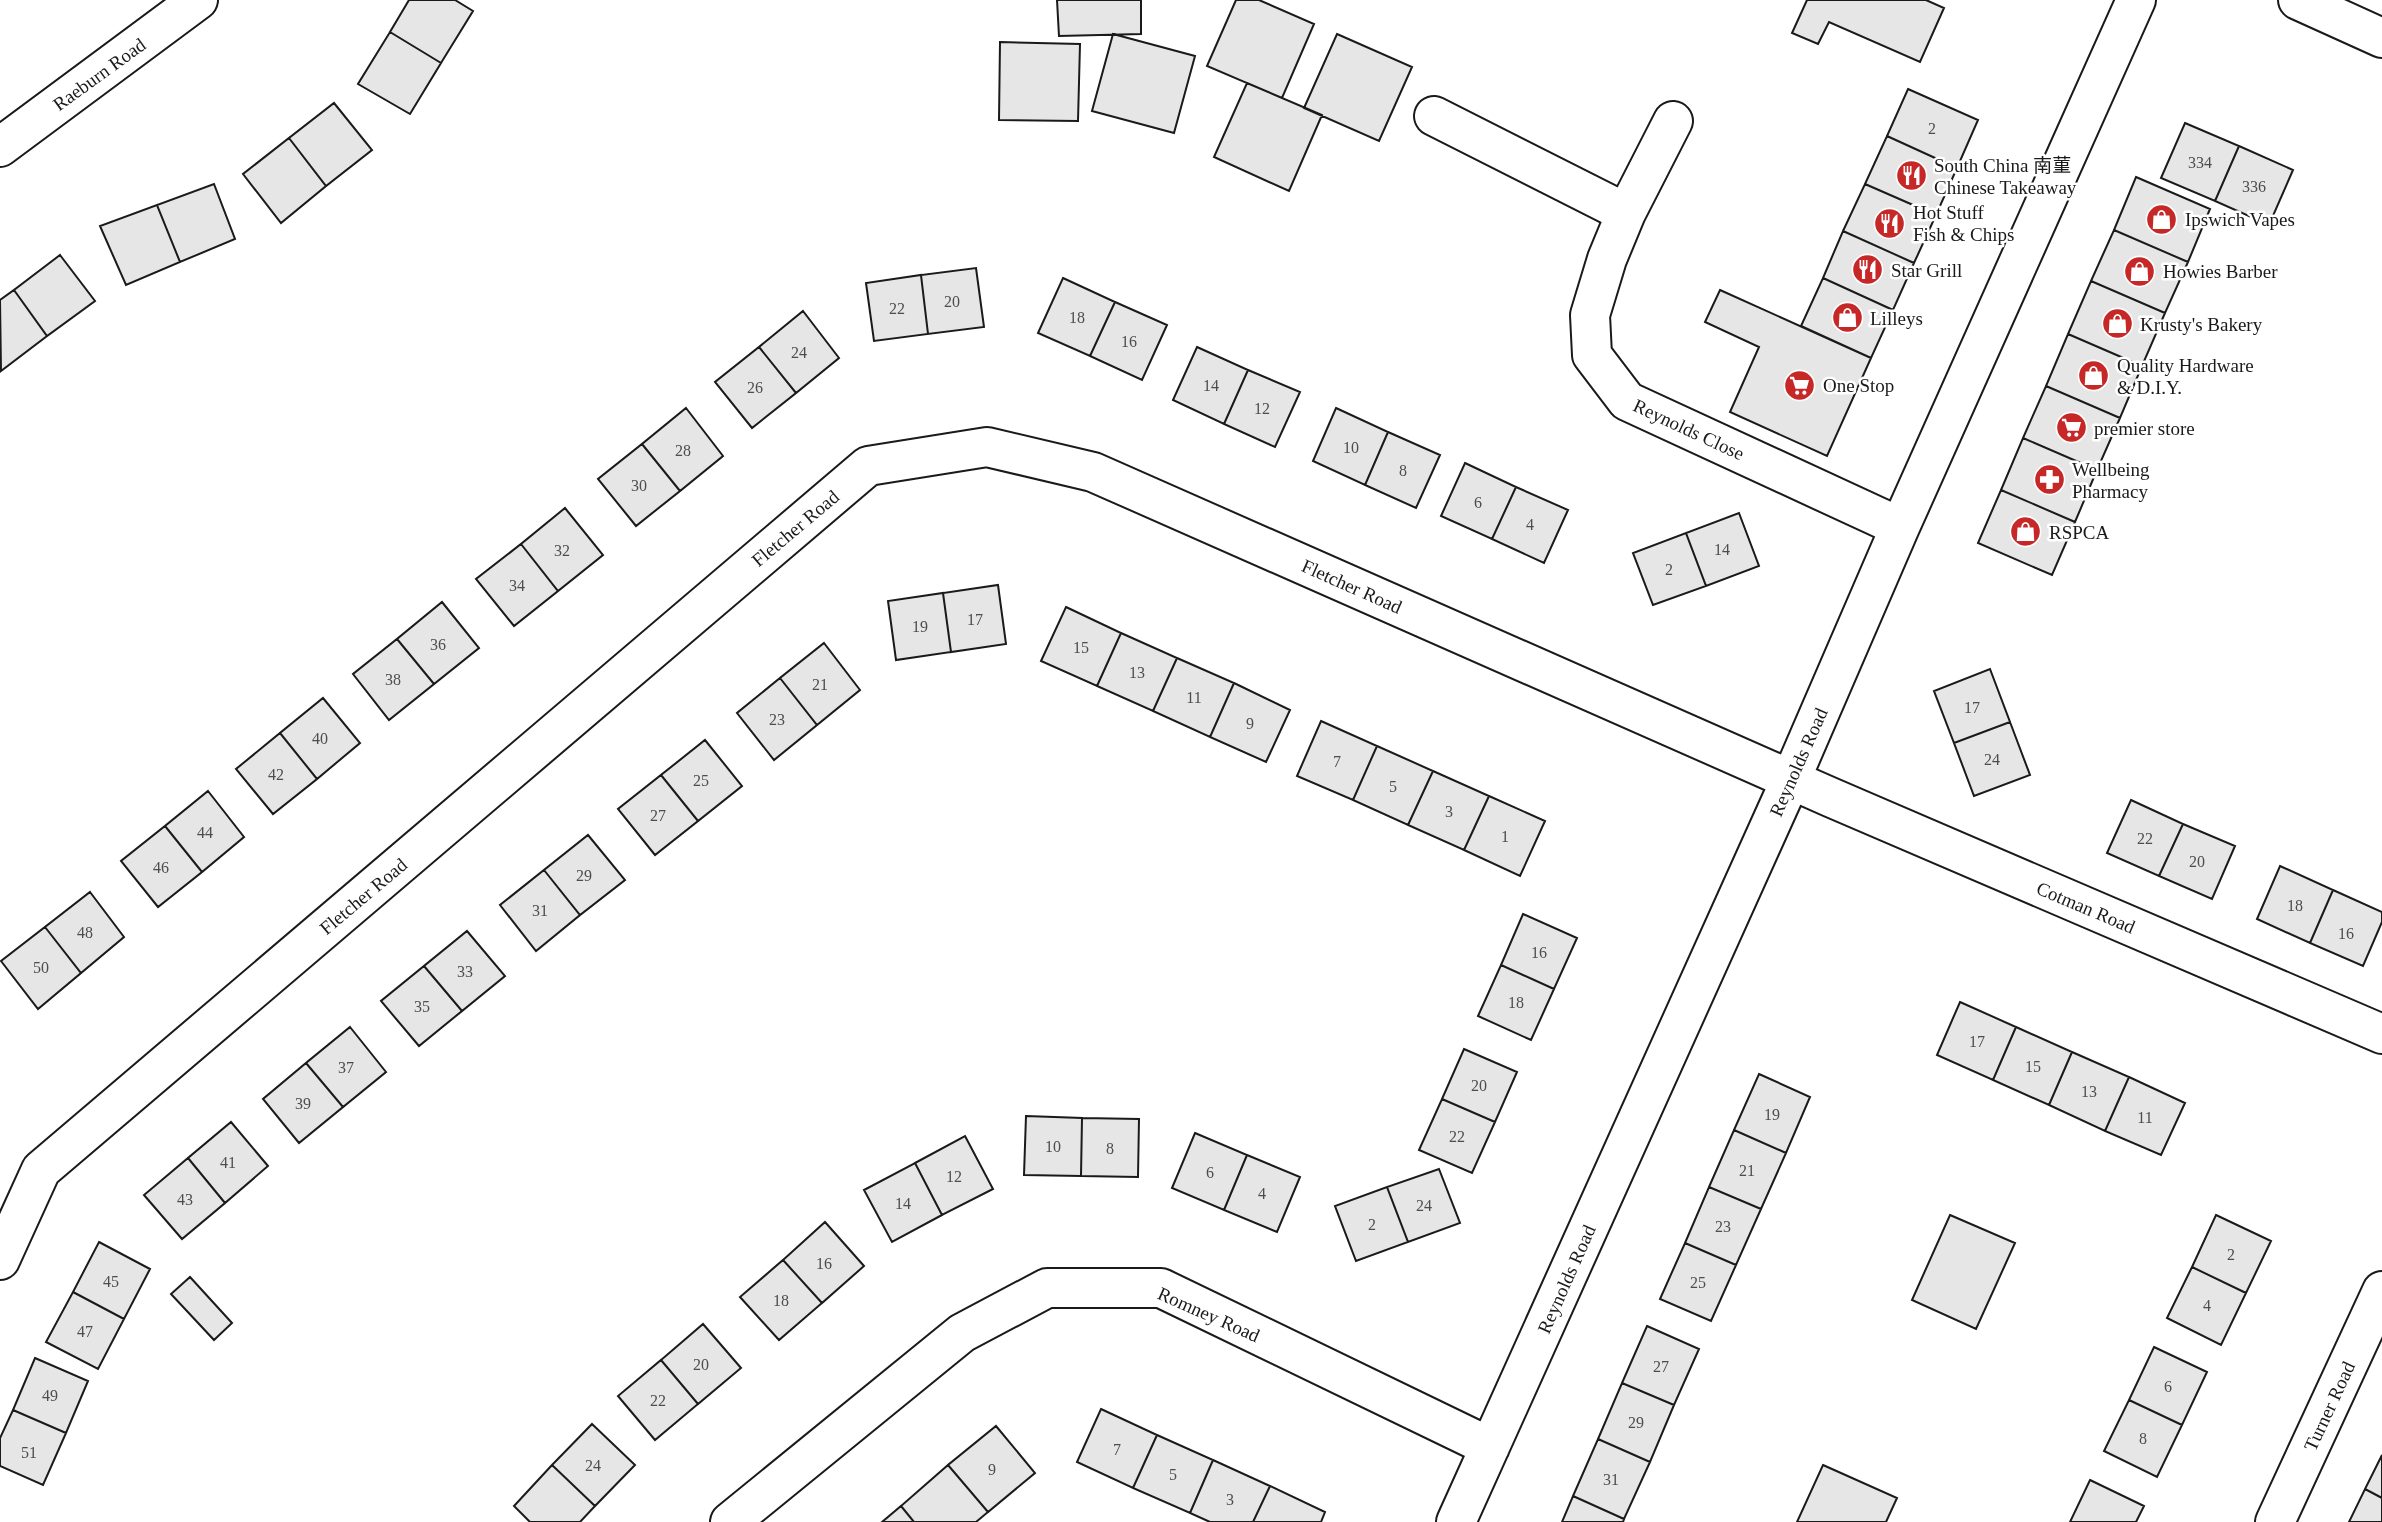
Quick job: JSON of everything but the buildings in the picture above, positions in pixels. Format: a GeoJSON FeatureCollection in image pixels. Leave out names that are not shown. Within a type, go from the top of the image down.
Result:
{"type":"FeatureCollection","features":[{"type":"Feature","properties":{"kind":"street","name":"Raeburn Road"},"geometry":{"type":"LineString","coordinates":[[0,147],[198,0]]}},
{"type":"Feature","properties":{"kind":"street","name":"Reynolds Road"},"geometry":{"type":"LineString","coordinates":[[1456,1522],[1791,779],[1900,527],[2136,0]]}},
{"type":"Feature","properties":{"kind":"street"},"geometry":{"type":"LineString","coordinates":[[2298,0],[2382,38]]}},
{"type":"Feature","properties":{"kind":"street"},"geometry":{"type":"LineString","coordinates":[[1434,116],[1626,213]]}},
{"type":"Feature","properties":{"kind":"street","name":"Reynolds Close"},"geometry":{"type":"LineString","coordinates":[[1673,121],[1606,259],[1590,315],[1592,355],[1627,401],[1900,527]]}},
{"type":"Feature","properties":{"kind":"street","name":"Fletcher Road"},"geometry":{"type":"LineString","coordinates":[[0,1260],[41,1170],[868,466],[987,447],[1093,472],[1791,779]]}},
{"type":"Feature","properties":{"kind":"street","name":"Cotman Road"},"geometry":{"type":"LineString","coordinates":[[1791,779],[2382,1034]]}},
{"type":"Feature","properties":{"kind":"street","name":"Romney Road"},"geometry":{"type":"LineString","coordinates":[[730,1522],[962,1333],[1047,1288],[1161,1288],[1490,1447]]}},
{"type":"Feature","properties":{"kind":"street","name":"Turner Road"},"geometry":{"type":"LineString","coordinates":[[2275,1522],[2382,1291]]}},
{"type":"Feature","properties":{"kind":"place","name":"South China 南菫 Chinese Takeaway"},"geometry":{"type":"Point","coordinates":[1911,176]}},
{"type":"Feature","properties":{"kind":"place","name":"Ipswich Vapes"},"geometry":{"type":"Point","coordinates":[2162,219]}},
{"type":"Feature","properties":{"kind":"place","name":"Hot Stuff Fish & Chips"},"geometry":{"type":"Point","coordinates":[1890,223]}},
{"type":"Feature","properties":{"kind":"place","name":"Star Grill"},"geometry":{"type":"Point","coordinates":[1868,270]}},
{"type":"Feature","properties":{"kind":"place","name":"Howies Barber"},"geometry":{"type":"Point","coordinates":[2140,271]}},
{"type":"Feature","properties":{"kind":"place","name":"Lilleys"},"geometry":{"type":"Point","coordinates":[1847,318]}},
{"type":"Feature","properties":{"kind":"place","name":"Krusty's Bakery"},"geometry":{"type":"Point","coordinates":[2117,324]}},
{"type":"Feature","properties":{"kind":"place","name":"Quality Hardware & D.I.Y."},"geometry":{"type":"Point","coordinates":[2094,376]}},
{"type":"Feature","properties":{"kind":"place","name":"One Stop"},"geometry":{"type":"Point","coordinates":[1800,385]}},
{"type":"Feature","properties":{"kind":"place","name":"premier store"},"geometry":{"type":"Point","coordinates":[2071,428]}},
{"type":"Feature","properties":{"kind":"place","name":"Wellbeing Pharmacy"},"geometry":{"type":"Point","coordinates":[2049,480]}},
{"type":"Feature","properties":{"kind":"place","name":"RSPCA"},"geometry":{"type":"Point","coordinates":[2026,532]}}]}
